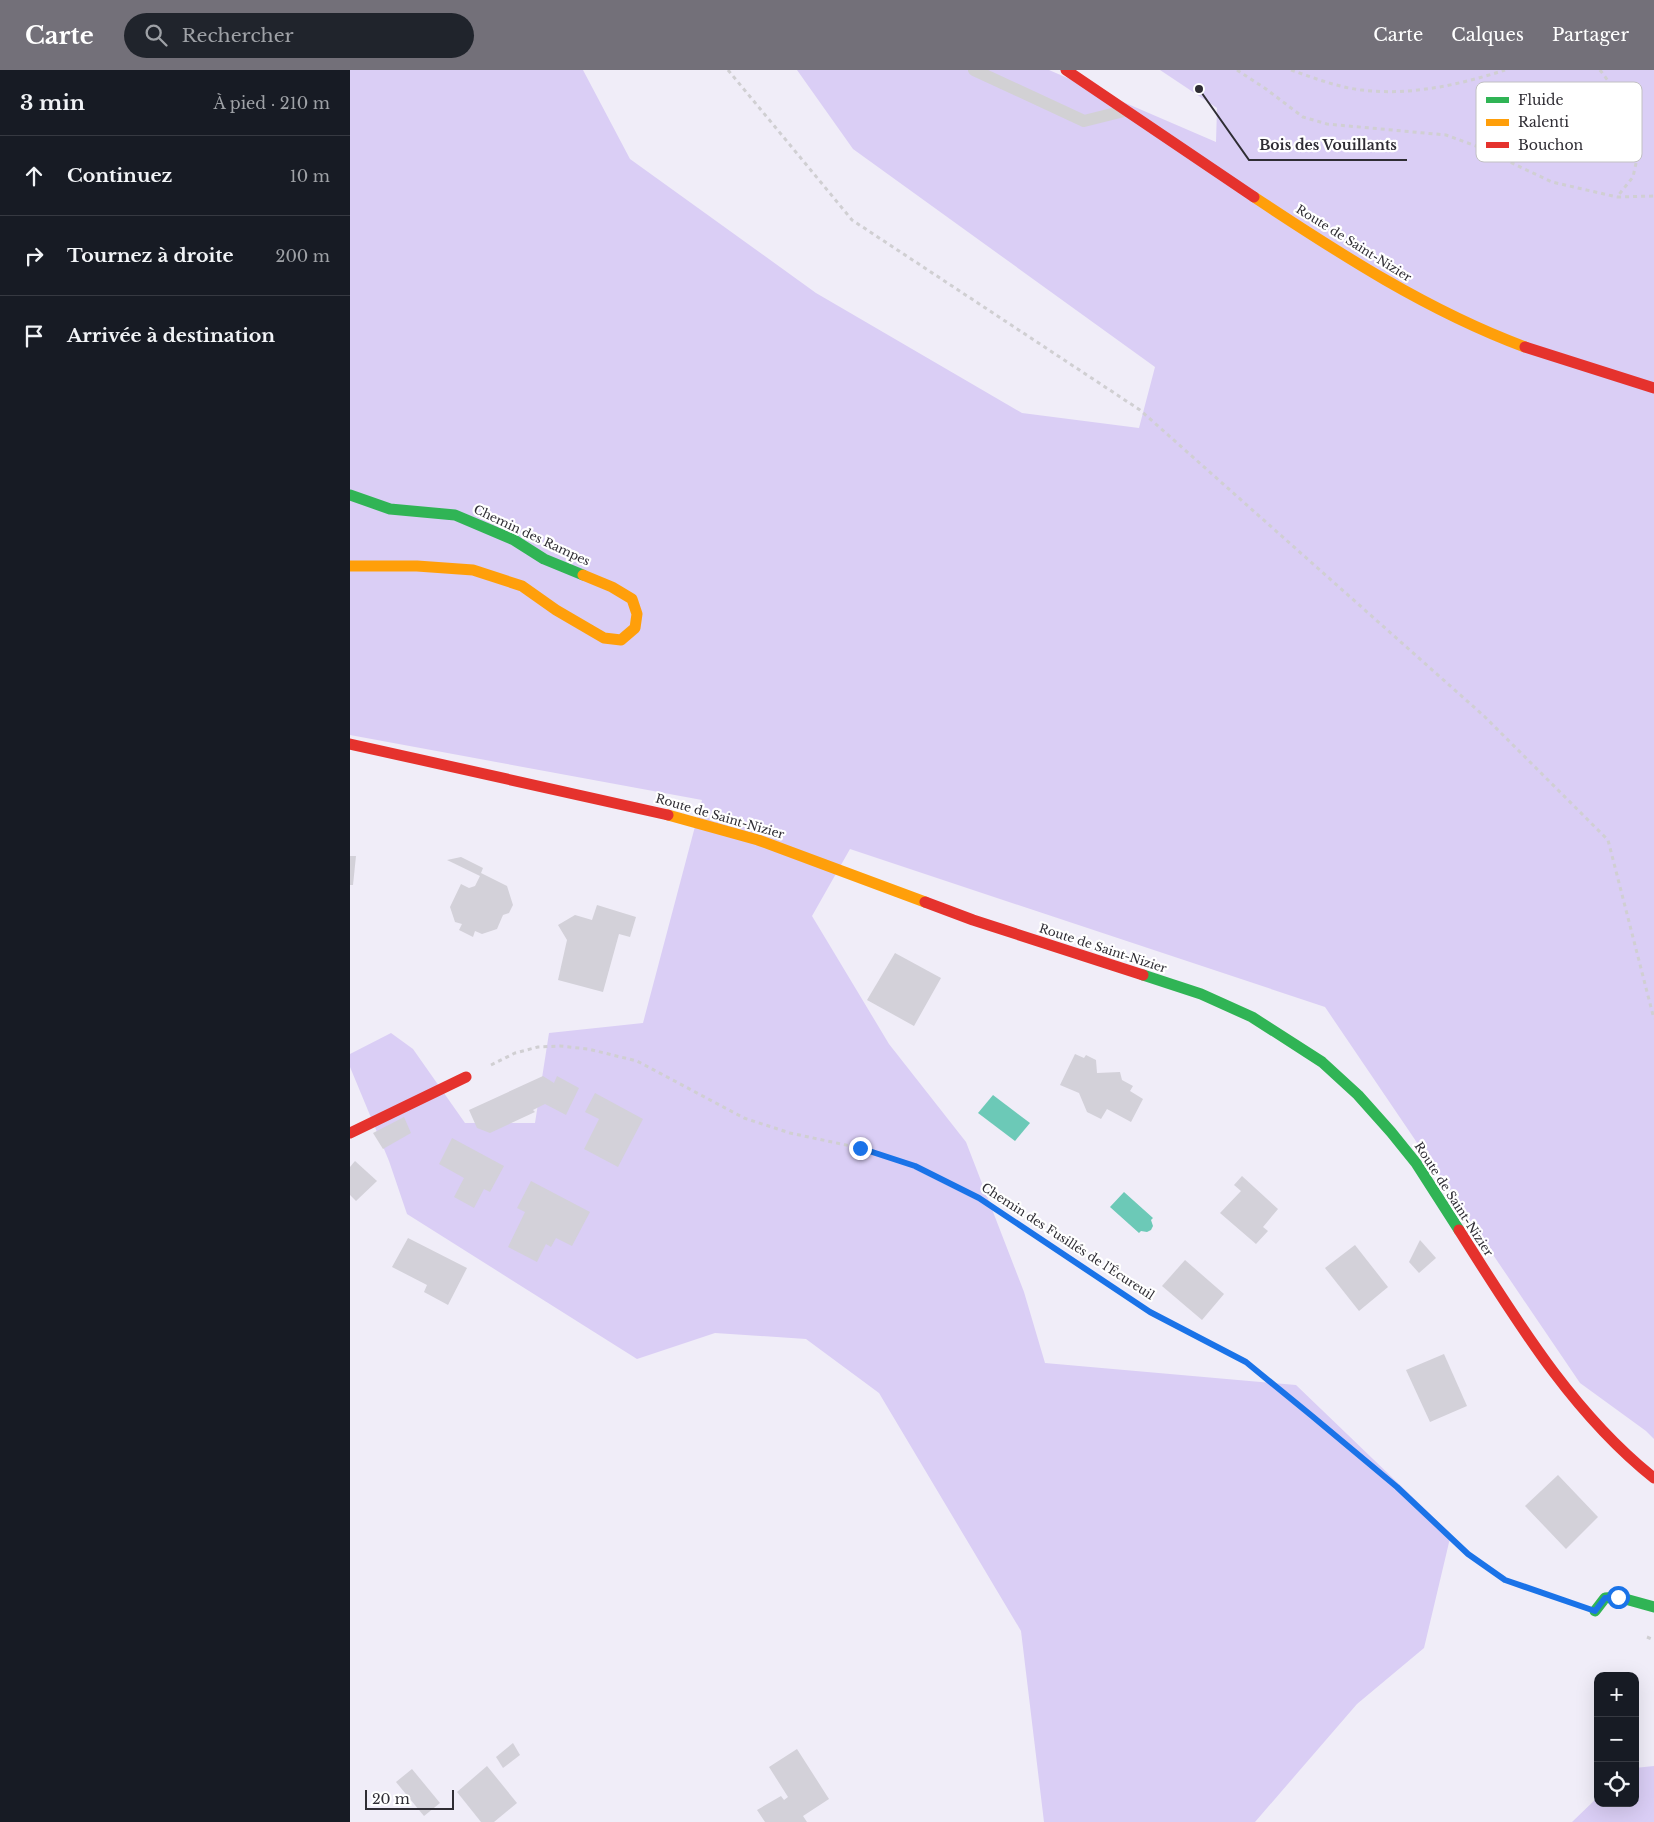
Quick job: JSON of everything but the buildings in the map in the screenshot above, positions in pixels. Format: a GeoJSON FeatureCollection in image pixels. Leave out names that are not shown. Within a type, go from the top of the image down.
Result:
{"type":"FeatureCollection","features":[{"type":"Feature","properties":{"kind":"main road","name":"Route de Saint-Nizier"},"geometry":{"type":"LineString","coordinates":[[1066,70],[1330,248],[1400,288],[1460,320],[1521,345],[1654,388]]}},
{"type":"Feature","properties":{"kind":"main road","name":"Chemin des Rampes"},"geometry":{"type":"LineString","coordinates":[[350,494],[390,509],[455,515],[514,540],[544,558],[612,587],[632,599],[637,614],[636,628],[621,640],[604,638],[556,610],[522,586],[473,570],[417,566],[350,566]]}},
{"type":"Feature","properties":{"kind":"main road","name":"Route de Saint-Nizier"},"geometry":{"type":"LineString","coordinates":[[350,744],[650,810],[758,840],[973,920],[1202,994],[1252,1017],[1322,1062],[1358,1095],[1391,1132],[1416,1163],[1552,1370],[1604,1432],[1630,1459],[1654,1478]]}},
{"type":"Feature","properties":{"kind":"main road"},"geometry":{"type":"LineString","coordinates":[[350,1133],[466,1077]]}},
{"type":"Feature","properties":{"kind":"main road"},"geometry":{"type":"LineString","coordinates":[[1595,1611],[1605,1598],[1618,1597],[1654,1607]]}},
{"type":"Feature","properties":{"kind":"lane"},"geometry":{"type":"LineString","coordinates":[[974,70],[1084,120],[1127,111]]}},
{"type":"Feature","properties":{"kind":"path"},"geometry":{"type":"LineString","coordinates":[[728,70],[852,220],[1140,410],[1484,716],[1608,840],[1654,1019]]}},
{"type":"Feature","properties":{"kind":"path"},"geometry":{"type":"LineString","coordinates":[[1237,70],[1303,117],[1327,124],[1446,135],[1476,146]]}},
{"type":"Feature","properties":{"kind":"path"},"geometry":{"type":"LineString","coordinates":[[1291,70],[1329,83],[1362,90],[1396,92],[1427,90],[1505,70]]}},
{"type":"Feature","properties":{"kind":"path"},"geometry":{"type":"LineString","coordinates":[[1600,70],[1609,82]]}},
{"type":"Feature","properties":{"kind":"path"},"geometry":{"type":"LineString","coordinates":[[1510,162],[1552,182],[1617,197],[1654,196]]}},
{"type":"Feature","properties":{"kind":"path"},"geometry":{"type":"LineString","coordinates":[[1617,197],[1633,177],[1636,162]]}},
{"type":"Feature","properties":{"kind":"path","name":"Chemin des Fusillés de l'Écureuil"},"geometry":{"type":"LineString","coordinates":[[466,1077],[516,1053],[538,1046],[588,1049],[637,1062],[744,1118],[790,1133],[860,1148],[915,1166],[979,1198],[1150,1312],[1246,1362],[1397,1487],[1468,1554],[1505,1580],[1595,1611]]}},
{"type":"Feature","properties":{"kind":"shaded area"},"geometry":{"type":"Polygon","coordinates":[[[350,70],[583,70],[630,159],[816,293],[1022,413],[1139,428],[1155,367],[853,149],[797,70],[1049,70],[1216,142],[1217,108],[1160,70],[1654,70],[1654,1439],[1646,1431],[1580,1383],[1325,1007],[850,849],[812,916],[889,1044],[966,1142],[1024,1292],[1045,1363],[1296,1385],[1451,1534],[1424,1648],[1357,1704],[1255,1822],[1044,1822],[1021,1631],[879,1393],[806,1339],[715,1333],[637,1359],[407,1214],[389,1161],[350,1067],[350,1054],[391,1033],[413,1049],[465,1123],[535,1123],[549,1033],[643,1023],[702,800],[350,735],[350,70]]]}},
{"type":"Feature","properties":{"kind":"shaded area"},"geometry":{"type":"Polygon","coordinates":[[[993,1095],[1030,1123],[1015,1141],[978,1113],[993,1095]]]}},
{"type":"Feature","properties":{"kind":"shaded area"},"geometry":{"type":"Polygon","coordinates":[[[1124,1192],[1153,1218],[1151,1220],[1153,1226],[1151,1230],[1139,1233],[1110,1207],[1124,1192]]]}},
{"type":"Feature","properties":{"kind":"shaded area"},"geometry":{"type":"Polygon","coordinates":[[[1654,1766],[1654,1822],[1572,1822],[1594,1801],[1594,1807],[1639,1807],[1639,1768],[1654,1766]]]}},
{"type":"Feature","properties":{"kind":"traffic: fast"},"geometry":{"type":"LineString","coordinates":[[350,495],[390,509],[455,515],[514,540],[544,559],[583,575]]}},
{"type":"Feature","properties":{"kind":"traffic: fast"},"geometry":{"type":"LineString","coordinates":[[1143,975],[1201,994],[1252,1017],[1322,1062],[1358,1095],[1391,1132],[1416,1163],[1459,1230]]}},
{"type":"Feature","properties":{"kind":"traffic: fast"},"geometry":{"type":"LineString","coordinates":[[1595,1611],[1605,1598],[1618,1597],[1654,1607]]}},
{"type":"Feature","properties":{"kind":"traffic: slow"},"geometry":{"type":"LineString","coordinates":[[1254,197],[1352,260],[1419,299],[1489,333],[1525,347]]}},
{"type":"Feature","properties":{"kind":"traffic: slow"},"geometry":{"type":"LineString","coordinates":[[350,566],[417,566],[473,570],[522,586],[556,610],[604,638],[621,640],[635,628],[637,614],[632,599],[612,587],[583,575]]}},
{"type":"Feature","properties":{"kind":"traffic: slow"},"geometry":{"type":"LineString","coordinates":[[668,815],[758,840],[925,902]]}},
{"type":"Feature","properties":{"kind":"traffic: jam"},"geometry":{"type":"LineString","coordinates":[[1066,70],[1254,197]]}},
{"type":"Feature","properties":{"kind":"traffic: jam"},"geometry":{"type":"LineString","coordinates":[[1525,347],[1654,388]]}},
{"type":"Feature","properties":{"kind":"traffic: jam"},"geometry":{"type":"LineString","coordinates":[[350,744],[668,815]]}},
{"type":"Feature","properties":{"kind":"traffic: jam"},"geometry":{"type":"LineString","coordinates":[[925,902],[973,920],[1143,975]]}},
{"type":"Feature","properties":{"kind":"traffic: jam"},"geometry":{"type":"LineString","coordinates":[[350,1133],[466,1077]]}},
{"type":"Feature","properties":{"kind":"traffic: jam"},"geometry":{"type":"LineString","coordinates":[[1459,1230],[1523,1330],[1571,1394],[1596,1424],[1654,1478]]}},
{"type":"Feature","properties":{"kind":"place","name":"Bois des Vouillants"},"geometry":{"type":"Point","coordinates":[1199,89]}},
{"type":"Feature","properties":{"kind":"route"},"geometry":{"type":"LineString","coordinates":[[860,1148],[915,1166],[979,1198],[1150,1312],[1246,1362],[1397,1487],[1468,1554],[1505,1580],[1595,1611],[1605,1598],[1618,1597]]}}]}
